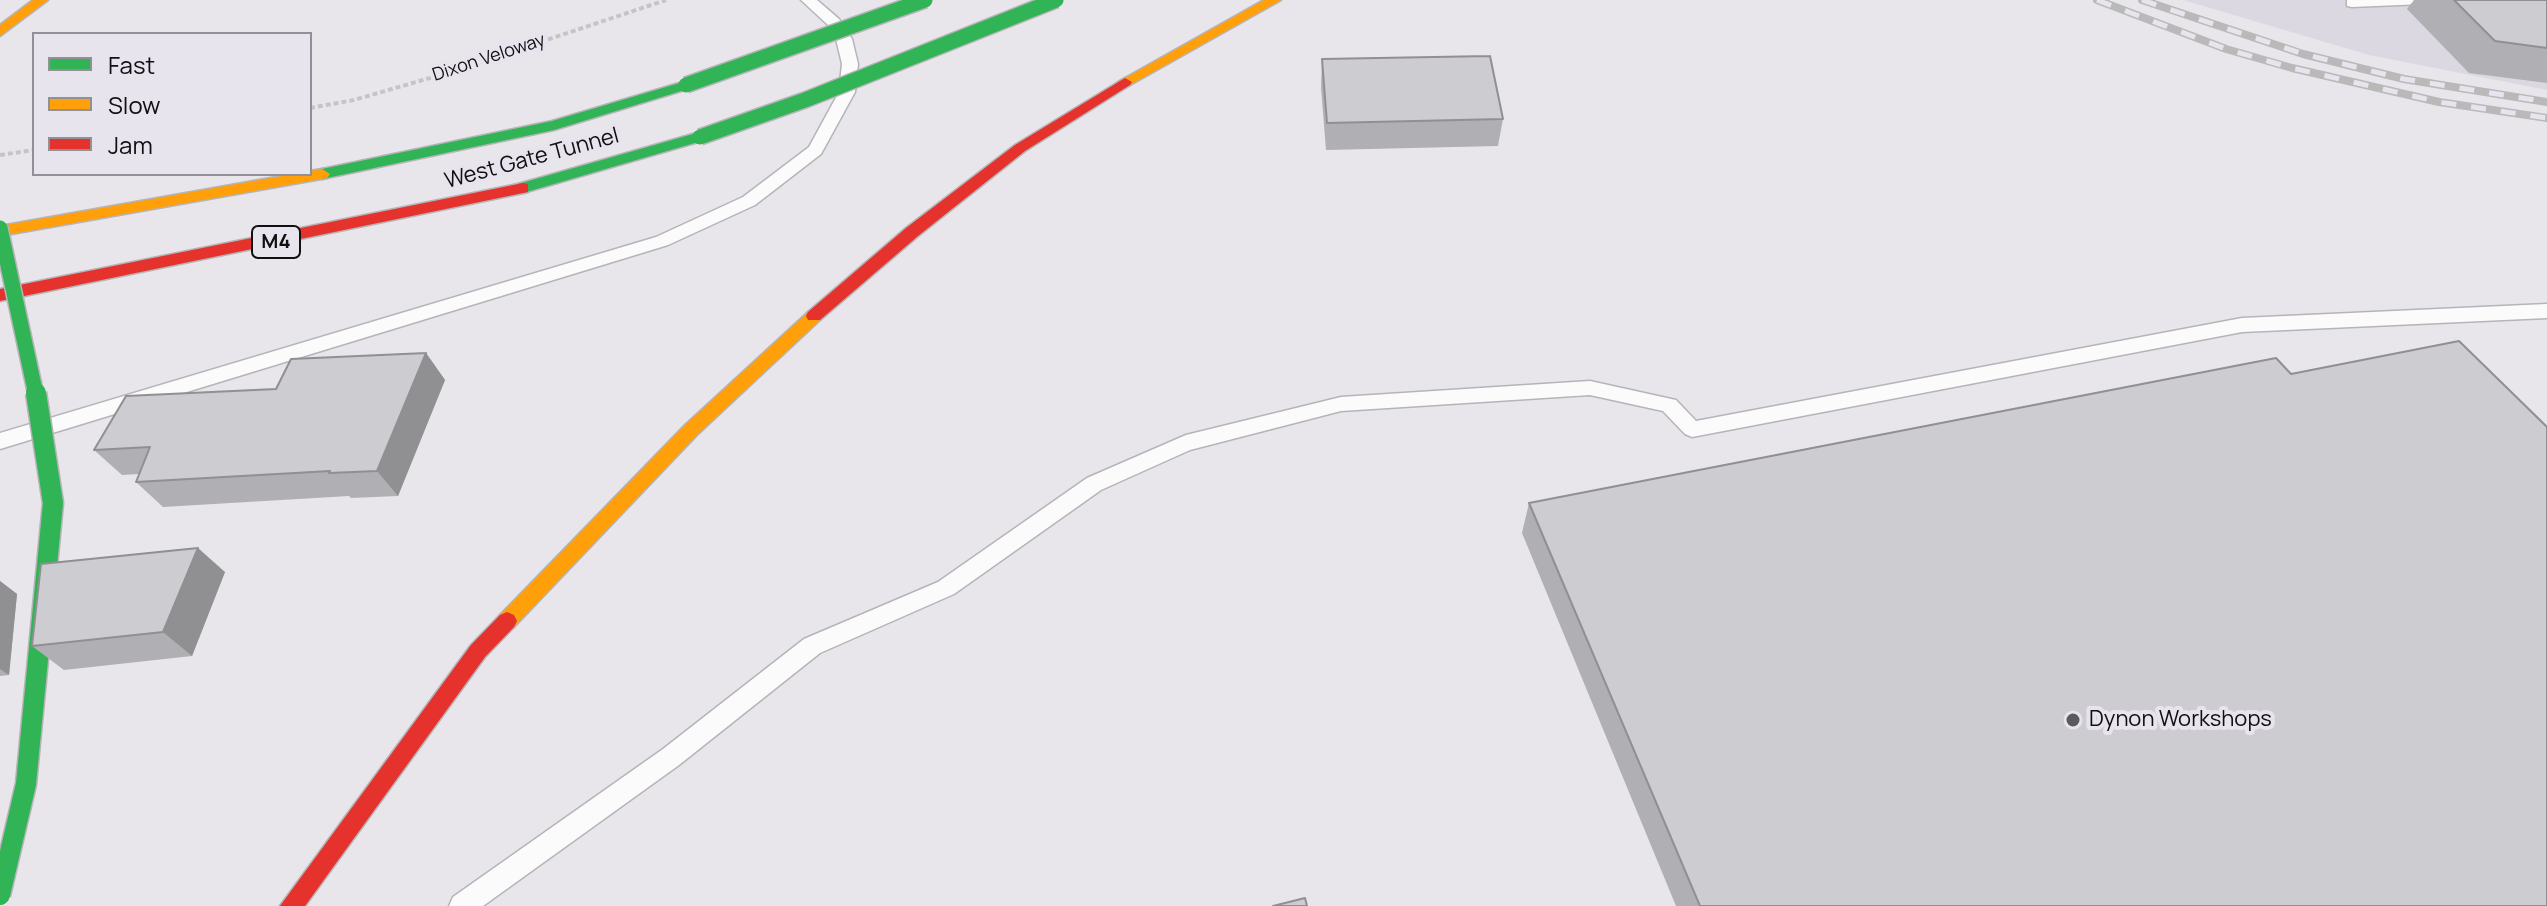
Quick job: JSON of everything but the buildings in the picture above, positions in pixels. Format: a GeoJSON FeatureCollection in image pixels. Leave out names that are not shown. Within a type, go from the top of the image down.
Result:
{"type":"FeatureCollection","features":[{"type":"Feature","properties":{"kind":"highway"},"geometry":{"type":"LineString","coordinates":[[0,32],[41,0]]}},
{"type":"Feature","properties":{"kind":"highway","name":"West Gate Tunnel"},"geometry":{"type":"LineString","coordinates":[[0,230],[332,174],[554,125],[727,71],[925,0]]}},
{"type":"Feature","properties":{"kind":"highway","name":"West Gate Tunnel"},"geometry":{"type":"LineString","coordinates":[[0,295],[498,195],[700,137],[805,100],[1056,0]]}},
{"type":"Feature","properties":{"kind":"highway"},"geometry":{"type":"LineString","coordinates":[[291,906],[478,651],[691,430],[805,323],[912,232],[1020,148],[1109,90],[1274,0]]}},
{"type":"Feature","properties":{"kind":"highway"},"geometry":{"type":"LineString","coordinates":[[250,224],[498,195]]}},
{"type":"Feature","properties":{"kind":"highway"},"geometry":{"type":"LineString","coordinates":[[0,230],[30,356],[53,503],[44,625],[26,784],[0,895]]}},
{"type":"Feature","properties":{"kind":"highway"},"geometry":{"type":"LineString","coordinates":[[0,269],[30,263]]}},
{"type":"Feature","properties":{"kind":"lane"},"geometry":{"type":"LineString","coordinates":[[0,441],[662,241],[739,206],[773,185],[815,150],[847,92],[850,64],[844,39],[834,22],[808,0]]}},
{"type":"Feature","properties":{"kind":"lane"},"geometry":{"type":"LineString","coordinates":[[2352,3],[2424,0]]}},
{"type":"Feature","properties":{"kind":"lane"},"geometry":{"type":"LineString","coordinates":[[462,906],[671,757],[812,646],[946,588],[1094,484],[1186,443],[1341,404],[1590,388],[1669,405],[1692,429],[2242,325],[2547,311]]}},
{"type":"Feature","properties":{"kind":"path","name":"Dixon Veloway"},"geometry":{"type":"LineString","coordinates":[[312,108],[431,78],[666,0]]}},
{"type":"Feature","properties":{"kind":"path"},"geometry":{"type":"LineString","coordinates":[[0,155],[32,150]]}},
{"type":"Feature","properties":{"kind":"shaded area"},"geometry":{"type":"Polygon","coordinates":[[[2183,0],[2547,0],[2547,90],[2369,55],[2183,0]]]}},
{"type":"Feature","properties":{"kind":"railway"},"geometry":{"type":"LineString","coordinates":[[2097,0],[2226,49],[2292,68],[2439,102],[2547,118]]}},
{"type":"Feature","properties":{"kind":"railway"},"geometry":{"type":"LineString","coordinates":[[2142,0],[2303,54],[2404,79],[2547,102]]}},
{"type":"Feature","properties":{"kind":"traffic: fast"},"geometry":{"type":"LineString","coordinates":[[686,85],[925,0]]}},
{"type":"Feature","properties":{"kind":"traffic: fast"},"geometry":{"type":"LineString","coordinates":[[700,137],[805,100],[1056,0]]}},
{"type":"Feature","properties":{"kind":"traffic: fast"},"geometry":{"type":"LineString","coordinates":[[322,174],[554,125],[686,85]]}},
{"type":"Feature","properties":{"kind":"traffic: fast"},"geometry":{"type":"LineString","coordinates":[[523,188],[700,137]]}},
{"type":"Feature","properties":{"kind":"traffic: fast"},"geometry":{"type":"LineString","coordinates":[[0,228],[30,356],[53,503],[26,784],[0,895]]}},
{"type":"Feature","properties":{"kind":"traffic: slow"},"geometry":{"type":"LineString","coordinates":[[0,32],[41,0]]}},
{"type":"Feature","properties":{"kind":"traffic: slow"},"geometry":{"type":"LineString","coordinates":[[1125,82],[1274,0]]}},
{"type":"Feature","properties":{"kind":"traffic: slow"},"geometry":{"type":"LineString","coordinates":[[312,176],[322,174]]}},
{"type":"Feature","properties":{"kind":"traffic: slow"},"geometry":{"type":"LineString","coordinates":[[0,231],[311,176]]}},
{"type":"Feature","properties":{"kind":"traffic: slow"},"geometry":{"type":"LineString","coordinates":[[507,621],[691,430],[814,316]]}},
{"type":"Feature","properties":{"kind":"traffic: jam"},"geometry":{"type":"LineString","coordinates":[[814,316],[912,232],[1020,148],[1125,82]]}},
{"type":"Feature","properties":{"kind":"traffic: jam"},"geometry":{"type":"LineString","coordinates":[[0,295],[523,188]]}},
{"type":"Feature","properties":{"kind":"traffic: jam"},"geometry":{"type":"LineString","coordinates":[[291,906],[478,651],[507,621]]}},
{"type":"Feature","properties":{"kind":"place","name":"Dynon Workshops"},"geometry":{"type":"Point","coordinates":[2073,720]}}]}
